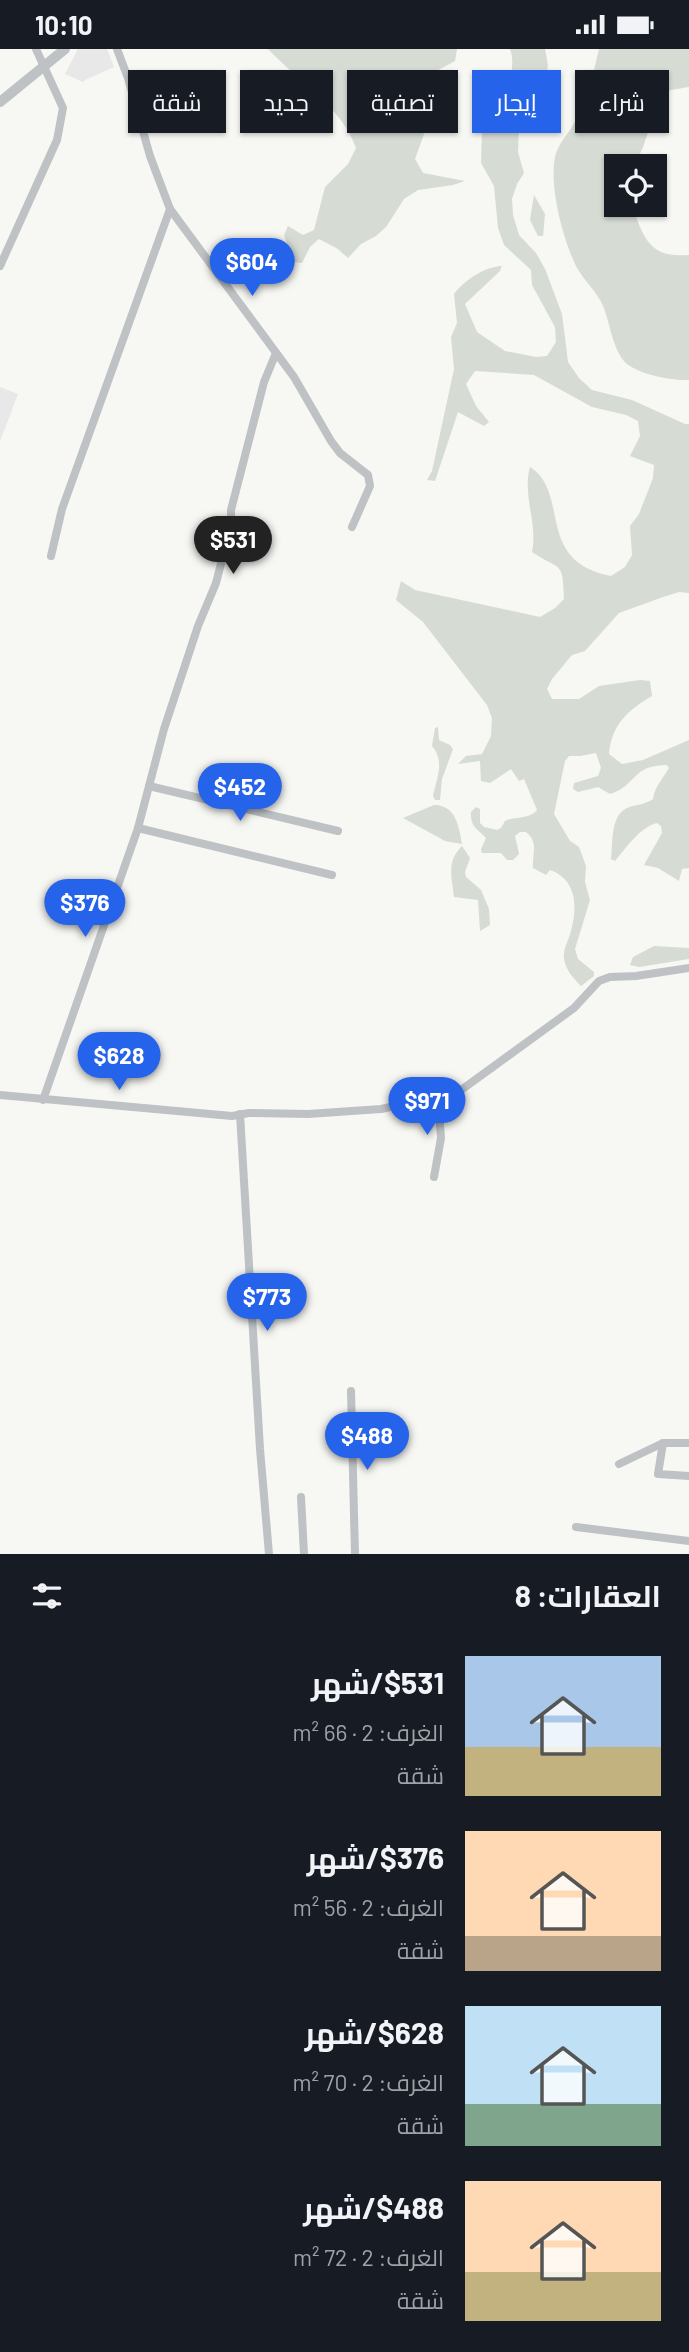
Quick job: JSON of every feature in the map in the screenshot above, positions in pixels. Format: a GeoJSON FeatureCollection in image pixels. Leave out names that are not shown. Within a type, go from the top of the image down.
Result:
{"type":"FeatureCollection","features":[{"type":"Feature","properties":{"kind":"street"},"geometry":{"type":"LineString","coordinates":[[0,266],[57,140],[62,108],[46,66],[36,49]]}},
{"type":"Feature","properties":{"kind":"street"},"geometry":{"type":"LineString","coordinates":[[0,102],[65,49]]}},
{"type":"Feature","properties":{"kind":"street"},"geometry":{"type":"LineString","coordinates":[[117,49],[150,156],[170,209],[276,353],[307,398],[331,441],[340,453],[371,480],[352,527]]}},
{"type":"Feature","properties":{"kind":"street"},"geometry":{"type":"LineString","coordinates":[[51,556],[62,509],[170,209]]}},
{"type":"Feature","properties":{"kind":"street"},"geometry":{"type":"LineString","coordinates":[[43,1100],[138,828],[164,729],[216,583],[231,525],[231,510],[264,382],[276,353]]}},
{"type":"Feature","properties":{"kind":"street"},"geometry":{"type":"LineString","coordinates":[[149,786],[338,831]]}},
{"type":"Feature","properties":{"kind":"street"},"geometry":{"type":"LineString","coordinates":[[138,828],[332,875]]}},
{"type":"Feature","properties":{"kind":"street"},"geometry":{"type":"LineString","coordinates":[[0,1095],[232,1116],[341,1112],[405,1105],[457,1093],[476,1081],[574,1008],[599,981],[610,977],[689,968]]}},
{"type":"Feature","properties":{"kind":"street"},"geometry":{"type":"LineString","coordinates":[[434,1177],[441,1139],[438,1098]]}},
{"type":"Feature","properties":{"kind":"street"},"geometry":{"type":"LineString","coordinates":[[240,1114],[269,1554]]}},
{"type":"Feature","properties":{"kind":"street"},"geometry":{"type":"LineString","coordinates":[[351,1391],[355,1554]]}},
{"type":"Feature","properties":{"kind":"street"},"geometry":{"type":"LineString","coordinates":[[619,1464],[663,1443],[689,1443]]}},
{"type":"Feature","properties":{"kind":"street"},"geometry":{"type":"LineString","coordinates":[[663,1443],[658,1474],[689,1476]]}},
{"type":"Feature","properties":{"kind":"street"},"geometry":{"type":"LineString","coordinates":[[301,1497],[304,1554]]}},
{"type":"Feature","properties":{"kind":"street"},"geometry":{"type":"LineString","coordinates":[[576,1527],[689,1541]]}},
{"type":"Feature","properties":{"kind":"shaded area"},"geometry":{"type":"Polygon","coordinates":[[[78,49],[107,49],[114,67],[83,82],[65,74],[78,49]]]}},
{"type":"Feature","properties":{"kind":"shaded area"},"geometry":{"type":"Polygon","coordinates":[[[268,49],[457,49],[455,61],[438,70],[347,70],[347,130],[333,111],[333,70],[291,70],[268,49]]]}},
{"type":"Feature","properties":{"kind":"shaded area"},"geometry":{"type":"Polygon","coordinates":[[[510,49],[545,49],[547,70],[512,70],[510,49]]]}},
{"type":"Feature","properties":{"kind":"shaded area"},"geometry":{"type":"Polygon","coordinates":[[[599,49],[689,49],[689,87],[669,90],[669,70],[594,70],[599,49]]]}},
{"type":"Feature","properties":{"kind":"shaded area"},"geometry":{"type":"Polygon","coordinates":[[[575,120],[575,133],[648,133],[640,154],[604,154],[604,217],[636,217],[650,244],[665,253],[689,255],[689,380],[654,376],[636,370],[624,361],[614,342],[603,306],[576,266],[562,228],[554,183],[555,157],[575,120]]]}},
{"type":"Feature","properties":{"kind":"shaded area"},"geometry":{"type":"Polygon","coordinates":[[[349,133],[424,133],[415,159],[423,173],[465,181],[418,190],[404,199],[386,227],[361,244],[348,258],[319,239],[310,247],[302,263],[294,262],[284,235],[288,226],[303,235],[314,230],[325,187],[348,164],[356,148],[349,133]]]}},
{"type":"Feature","properties":{"kind":"shaded area"},"geometry":{"type":"Polygon","coordinates":[[[482,133],[519,133],[518,152],[524,173],[512,199],[513,215],[519,235],[536,253],[545,269],[562,314],[568,362],[579,378],[592,390],[632,400],[689,424],[689,593],[679,592],[619,613],[585,651],[572,655],[547,689],[552,699],[579,699],[599,686],[650,681],[652,696],[628,713],[613,734],[609,754],[622,764],[643,760],[689,740],[689,868],[682,869],[679,881],[658,868],[644,865],[662,833],[661,826],[657,823],[639,833],[615,861],[611,859],[613,832],[620,813],[653,799],[669,768],[667,765],[647,768],[626,786],[610,794],[598,787],[578,792],[573,789],[574,783],[598,776],[601,768],[596,753],[569,756],[565,761],[554,814],[570,841],[579,847],[586,866],[585,882],[590,900],[575,949],[578,959],[594,972],[594,976],[581,986],[572,977],[564,958],[574,913],[571,888],[550,870],[546,875],[533,868],[534,844],[526,832],[515,836],[519,854],[513,860],[507,860],[501,853],[482,853],[486,838],[472,821],[471,812],[476,807],[480,809],[480,823],[484,827],[497,830],[505,821],[526,817],[537,810],[524,779],[519,781],[511,769],[490,783],[481,781],[480,761],[458,764],[466,756],[482,754],[491,736],[492,718],[487,705],[423,622],[396,600],[401,581],[415,590],[540,617],[564,599],[563,577],[558,568],[532,552],[533,530],[528,488],[530,467],[542,479],[549,493],[562,542],[572,556],[587,568],[611,576],[625,567],[632,555],[630,526],[639,514],[653,478],[654,465],[630,456],[640,436],[638,421],[626,415],[592,407],[534,375],[475,371],[466,384],[476,406],[489,422],[484,426],[458,412],[435,481],[427,480],[432,471],[454,369],[451,337],[457,323],[454,294],[458,289],[482,272],[502,266],[465,304],[477,332],[505,351],[536,357],[547,356],[556,342],[555,327],[532,285],[531,270],[504,245],[498,228],[494,186],[481,163],[482,133]]]}},
{"type":"Feature","properties":{"kind":"shaded area"},"geometry":{"type":"Polygon","coordinates":[[[534,195],[545,214],[543,236],[538,236],[530,220],[534,195]]]}},
{"type":"Feature","properties":{"kind":"shaded area"},"geometry":{"type":"Polygon","coordinates":[[[0,387],[18,394],[0,441],[0,387]]]}},
{"type":"Feature","properties":{"kind":"shaded area"},"geometry":{"type":"Polygon","coordinates":[[[438,727],[439,740],[453,749],[442,779],[440,800],[435,800],[433,796],[439,764],[432,746],[435,728],[438,727]]]}},
{"type":"Feature","properties":{"kind":"shaded area"},"geometry":{"type":"Polygon","coordinates":[[[434,805],[452,813],[458,824],[462,844],[445,841],[403,818],[434,805]]]}},
{"type":"Feature","properties":{"kind":"shaded area"},"geometry":{"type":"Polygon","coordinates":[[[462,846],[470,858],[466,877],[481,890],[489,909],[490,925],[480,931],[478,900],[454,897],[452,864],[462,846]]]}},
{"type":"Feature","properties":{"kind":"shaded area"},"geometry":{"type":"Polygon","coordinates":[[[654,946],[689,948],[689,959],[639,967],[630,965],[633,957],[654,946]]]}}]}
